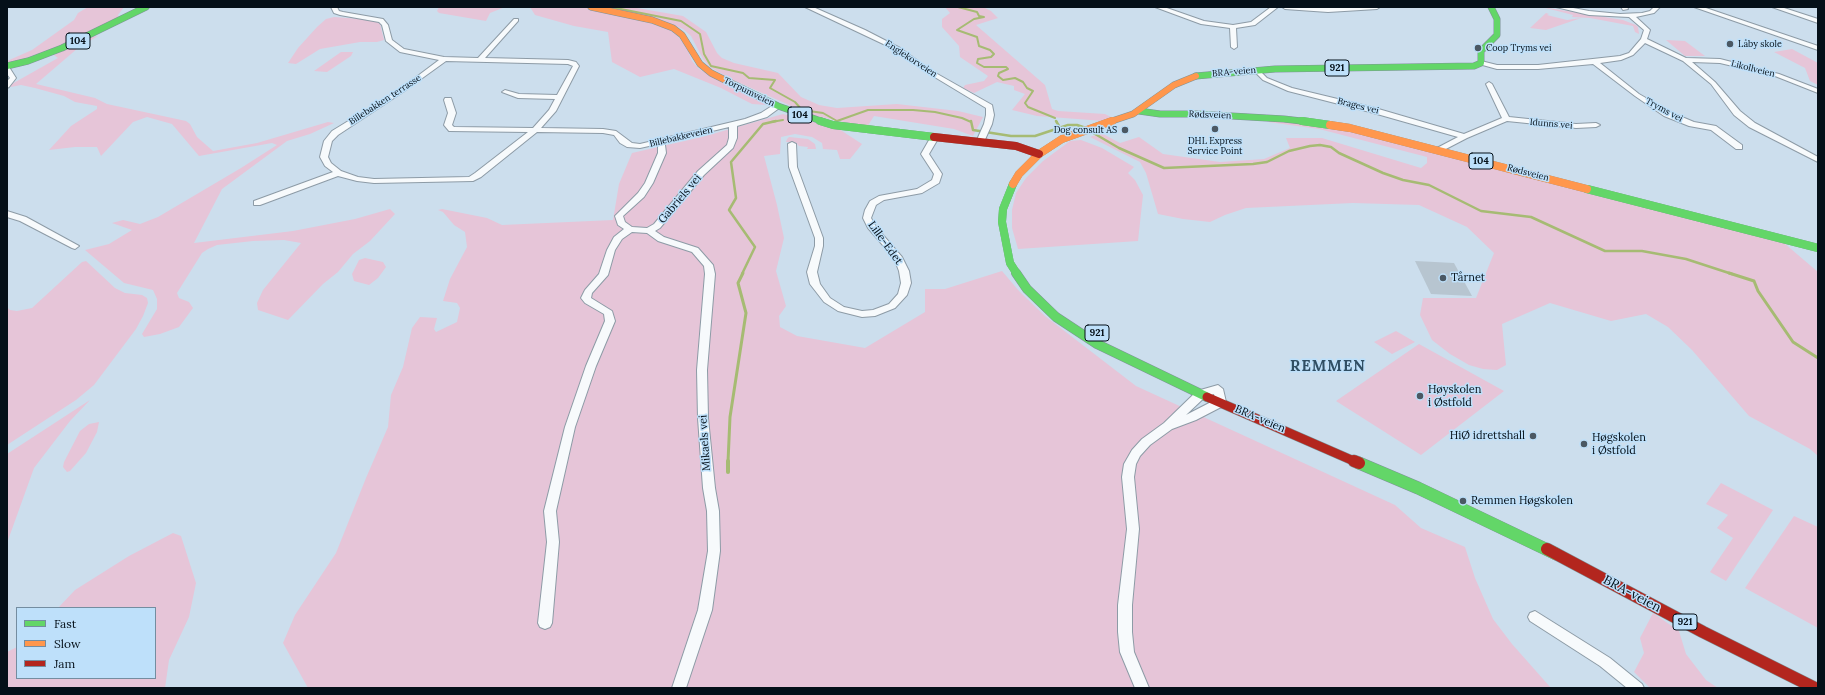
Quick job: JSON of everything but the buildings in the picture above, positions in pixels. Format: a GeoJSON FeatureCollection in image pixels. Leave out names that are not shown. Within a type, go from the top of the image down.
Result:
{"type":"FeatureCollection","features":[{"type":"Feature","properties":{"kind":"main road","name":"104"},"geometry":{"type":"LineString","coordinates":[[7,67],[68,46],[146,7]]}},
{"type":"Feature","properties":{"kind":"main road","name":"Torpumveien"},"geometry":{"type":"LineString","coordinates":[[591,7],[652,20],[674,28],[682,35],[696,59],[707,70],[778,106],[808,118],[833,125],[935,137],[982,136],[1001,145],[1031,150],[1039,154]]}},
{"type":"Feature","properties":{"kind":"main road"},"geometry":{"type":"LineString","coordinates":[[1481,63],[1481,51],[1497,35],[1497,19],[1491,7]]}},
{"type":"Feature","properties":{"kind":"main road","name":"BRA-veien"},"geometry":{"type":"LineString","coordinates":[[1481,63],[1468,67],[1256,70],[1206,74],[1185,78],[1139,111],[1122,120],[1062,139],[1039,154],[1016,177],[1005,198],[1002,216],[1010,263],[1027,290],[1056,317],[1097,344],[1203,389],[1221,402],[1418,488],[1556,554]]}},
{"type":"Feature","properties":{"kind":"main road","name":"Rødsveien"},"geometry":{"type":"LineString","coordinates":[[1139,111],[1160,114],[1213,114],[1315,122],[1366,131],[1818,248]]}},
{"type":"Feature","properties":{"kind":"main road","name":"BRA-veien"},"geometry":{"type":"LineString","coordinates":[[1006,239],[1034,281],[1062,309],[1098,334],[1161,364]]}},
{"type":"Feature","properties":{"kind":"main road","name":"BRA-veien"},"geometry":{"type":"LineString","coordinates":[[1218,389],[1232,396]]}},
{"type":"Feature","properties":{"kind":"main road","name":"BRA-veien"},"geometry":{"type":"LineString","coordinates":[[1373,459],[1483,514],[1556,554],[1816,688]]}},
{"type":"Feature","properties":{"kind":"street"},"geometry":{"type":"LineString","coordinates":[[257,203],[338,173],[357,179],[374,180],[470,178],[478,175],[535,130],[552,111],[576,66],[574,63],[444,59],[402,51],[389,41],[385,25],[380,20],[342,14],[336,12],[334,7]]}},
{"type":"Feature","properties":{"kind":"street","name":"Englekorveien"},"geometry":{"type":"LineString","coordinates":[[808,7],[863,31],[898,49],[930,72],[989,107],[990,115],[982,136]]}},
{"type":"Feature","properties":{"kind":"street"},"geometry":{"type":"LineString","coordinates":[[1158,7],[1203,23],[1233,27],[1253,24],[1275,7]]}},
{"type":"Feature","properties":{"kind":"street"},"geometry":{"type":"LineString","coordinates":[[1285,7],[1328,10],[1376,7]]}},
{"type":"Feature","properties":{"kind":"street"},"geometry":{"type":"LineString","coordinates":[[1560,7],[1606,15],[1631,16],[1652,12],[1657,7]]}},
{"type":"Feature","properties":{"kind":"street"},"geometry":{"type":"LineString","coordinates":[[1697,7],[1818,48]]}},
{"type":"Feature","properties":{"kind":"street"},"geometry":{"type":"LineString","coordinates":[[1775,7],[1818,21]]}},
{"type":"Feature","properties":{"kind":"street"},"geometry":{"type":"LineString","coordinates":[[1481,63],[1497,67],[1517,67],[1594,62],[1631,54],[1639,48],[1644,40],[1647,30],[1631,16]]}},
{"type":"Feature","properties":{"kind":"street"},"geometry":{"type":"LineString","coordinates":[[480,59],[516,20]]}},
{"type":"Feature","properties":{"kind":"street"},"geometry":{"type":"LineString","coordinates":[[1233,27],[1234,47]]}},
{"type":"Feature","properties":{"kind":"street"},"geometry":{"type":"LineString","coordinates":[[1644,40],[1685,60],[1713,83],[1737,113],[1752,125],[1818,160]]}},
{"type":"Feature","properties":{"kind":"street","name":"Billebakken terrasse"},"geometry":{"type":"LineString","coordinates":[[338,173],[328,164],[324,157],[328,141],[335,133],[401,91],[444,59]]}},
{"type":"Feature","properties":{"kind":"street","name":"Likollveien"},"geometry":{"type":"LineString","coordinates":[[1685,60],[1720,61],[1777,75],[1818,91]]}},
{"type":"Feature","properties":{"kind":"street","name":"Tryms vei"},"geometry":{"type":"LineString","coordinates":[[1594,62],[1637,95],[1667,114],[1692,124],[1713,128],[1739,147]]}},
{"type":"Feature","properties":{"kind":"street"},"geometry":{"type":"LineString","coordinates":[[7,67],[13,78],[7,86]]}},
{"type":"Feature","properties":{"kind":"street","name":"Brages vei"},"geometry":{"type":"LineString","coordinates":[[1256,70],[1265,79],[1290,90],[1365,108],[1464,136]]}},
{"type":"Feature","properties":{"kind":"street"},"geometry":{"type":"LineString","coordinates":[[1489,84],[1506,119]]}},
{"type":"Feature","properties":{"kind":"street"},"geometry":{"type":"LineString","coordinates":[[505,92],[518,96],[560,97]]}},
{"type":"Feature","properties":{"kind":"street"},"geometry":{"type":"LineString","coordinates":[[448,100],[452,113],[448,125],[452,129],[535,130]]}},
{"type":"Feature","properties":{"kind":"street","name":"Billebakkeveien"},"geometry":{"type":"LineString","coordinates":[[535,130],[603,131],[616,133],[623,141],[630,145],[640,146],[734,125],[764,115],[778,106]]}},
{"type":"Feature","properties":{"kind":"street","name":"Idunns vei"},"geometry":{"type":"LineString","coordinates":[[1440,150],[1464,136],[1506,119],[1576,126],[1596,125]]}},
{"type":"Feature","properties":{"kind":"street","name":"Gabriels vei"},"geometry":{"type":"LineString","coordinates":[[630,229],[649,231],[657,226],[702,173],[730,146],[733,138],[734,125]]}},
{"type":"Feature","properties":{"kind":"street","name":"Lille-Edet"},"geometry":{"type":"LineString","coordinates":[[792,144],[793,167],[819,238],[819,246],[812,272],[815,284],[827,300],[842,309],[862,314],[875,313],[892,306],[902,295],[906,283],[904,271],[898,257],[872,228],[868,218],[869,210],[873,203],[882,198],[919,191],[936,181],[938,174],[925,154],[928,146],[935,137]]}},
{"type":"Feature","properties":{"kind":"street"},"geometry":{"type":"LineString","coordinates":[[545,623],[553,542],[550,511],[570,427],[591,366],[610,321],[609,313],[588,302],[586,298],[588,292],[603,275],[611,250],[618,237],[630,229],[621,224],[619,216],[624,209],[641,195],[649,183],[662,153],[661,145]]}},
{"type":"Feature","properties":{"kind":"street"},"geometry":{"type":"LineString","coordinates":[[7,214],[23,219],[74,246]]}},
{"type":"Feature","properties":{"kind":"street","name":"Mikaels vei"},"geometry":{"type":"LineString","coordinates":[[649,231],[661,239],[695,250],[708,265],[710,274],[702,370],[703,418],[708,488],[713,511],[714,551],[705,610],[679,688]]}},
{"type":"Feature","properties":{"kind":"street"},"geometry":{"type":"LineString","coordinates":[[1142,688],[1127,652],[1125,632],[1125,605],[1133,529],[1128,477],[1130,464],[1136,452],[1146,442],[1168,426],[1203,389],[1218,389],[1221,402],[1192,417],[1168,426]]}},
{"type":"Feature","properties":{"kind":"street"},"geometry":{"type":"LineString","coordinates":[[1536,617],[1605,662],[1637,688]]}},
{"type":"Feature","properties":{"kind":"shaded area"},"geometry":{"type":"Polygon","coordinates":[[[88,7],[124,7],[118,15],[119,18],[78,39],[15,62],[7,63],[7,61],[32,50],[74,20],[78,13],[88,7]]]}},
{"type":"Feature","properties":{"kind":"shaded area"},"geometry":{"type":"Polygon","coordinates":[[[439,7],[505,7],[490,13],[486,21],[439,13],[437,11],[439,7]]]}},
{"type":"Feature","properties":{"kind":"shaded area"},"geometry":{"type":"Polygon","coordinates":[[[530,7],[581,7],[632,17],[668,29],[675,33],[686,46],[692,61],[699,69],[767,105],[752,104],[721,88],[674,69],[640,77],[612,62],[608,32],[574,26],[535,15],[530,7]]]}},
{"type":"Feature","properties":{"kind":"shaded area"},"geometry":{"type":"Polygon","coordinates":[[[604,7],[631,7],[683,16],[706,32],[717,53],[722,58],[734,63],[778,73],[801,97],[819,105],[837,108],[897,104],[958,111],[983,117],[973,136],[954,129],[874,116],[867,127],[811,115],[729,78],[710,67],[703,59],[691,36],[683,29],[662,20],[604,7]]]}},
{"type":"Feature","properties":{"kind":"shaded area"},"geometry":{"type":"Polygon","coordinates":[[[945,7],[983,7],[991,11],[998,18],[976,25],[1045,85],[1052,109],[1058,111],[1105,114],[1111,117],[1104,121],[1037,116],[1012,110],[1025,94],[1014,90],[1014,86],[997,82],[974,93],[963,88],[965,85],[984,81],[988,76],[960,57],[959,46],[942,27],[942,19],[950,13],[945,7]]]}},
{"type":"Feature","properties":{"kind":"shaded area"},"geometry":{"type":"Polygon","coordinates":[[[1542,7],[1623,20],[1636,25],[1638,27],[1639,34],[1635,32],[1633,26],[1590,18],[1572,17],[1573,15],[1542,7]]]}},
{"type":"Feature","properties":{"kind":"shaded area"},"geometry":{"type":"Polygon","coordinates":[[[1546,13],[1549,14],[1547,15],[1567,20],[1581,18],[1546,30],[1530,28],[1546,13]]]}},
{"type":"Feature","properties":{"kind":"shaded area"},"geometry":{"type":"Polygon","coordinates":[[[334,17],[374,20],[380,24],[384,40],[377,42],[360,42],[320,49],[296,64],[288,63],[298,48],[317,27],[326,19],[334,17]]]}},
{"type":"Feature","properties":{"kind":"shaded area"},"geometry":{"type":"Polygon","coordinates":[[[98,36],[78,48],[36,84],[95,98],[107,104],[186,121],[190,124],[197,137],[213,151],[257,143],[328,122],[334,123],[310,134],[287,141],[222,189],[194,243],[293,231],[355,219],[390,209],[395,214],[370,241],[353,254],[338,272],[323,284],[288,320],[258,310],[257,303],[263,290],[301,243],[284,240],[253,241],[217,245],[208,249],[202,253],[177,293],[179,298],[189,302],[193,308],[179,327],[160,334],[144,337],[142,334],[157,309],[157,299],[153,290],[124,283],[85,250],[109,244],[132,230],[112,223],[123,220],[140,224],[158,217],[277,145],[272,143],[199,156],[172,124],[147,117],[133,122],[101,156],[97,147],[75,147],[49,150],[71,126],[97,109],[97,106],[75,102],[64,96],[35,88],[21,85],[11,87],[10,85],[58,58],[54,55],[92,37],[98,36]]]}},
{"type":"Feature","properties":{"kind":"shaded area"},"geometry":{"type":"Polygon","coordinates":[[[1666,40],[1685,41],[1705,56],[1685,56],[1666,40]]]}},
{"type":"Feature","properties":{"kind":"shaded area"},"geometry":{"type":"Polygon","coordinates":[[[1792,49],[1818,63],[1818,85],[1810,81],[1805,68],[1774,52],[1792,49]]]}},
{"type":"Feature","properties":{"kind":"shaded area"},"geometry":{"type":"Polygon","coordinates":[[[341,52],[353,52],[351,56],[327,72],[314,71],[341,52]]]}},
{"type":"Feature","properties":{"kind":"shaded area"},"geometry":{"type":"Polygon","coordinates":[[[783,114],[839,129],[862,144],[850,159],[840,159],[837,150],[823,149],[822,143],[812,137],[795,134],[781,137],[780,154],[764,156],[784,238],[776,271],[786,306],[779,316],[780,327],[797,336],[865,348],[925,312],[925,289],[945,289],[1002,271],[1019,291],[1045,316],[1136,386],[1395,505],[1421,528],[1465,547],[1475,578],[1493,619],[1512,644],[1551,688],[308,688],[283,643],[295,615],[336,553],[388,427],[391,395],[403,367],[412,328],[420,317],[437,318],[434,329],[436,332],[457,322],[460,308],[457,303],[443,301],[450,279],[467,247],[465,232],[454,225],[443,212],[438,210],[442,209],[487,218],[502,225],[613,220],[619,184],[632,153],[702,137],[783,114]]]}},
{"type":"Feature","properties":{"kind":"shaded area"},"geometry":{"type":"Polygon","coordinates":[[[1271,120],[1338,128],[1784,243],[1818,272],[1818,456],[1810,449],[1749,416],[1692,350],[1668,327],[1646,314],[1611,321],[1550,303],[1502,324],[1506,365],[1497,370],[1483,369],[1469,365],[1450,354],[1432,340],[1420,315],[1423,298],[1476,298],[1494,253],[1467,227],[1419,205],[1353,203],[1246,208],[1210,222],[1158,214],[1146,173],[1140,162],[1090,137],[1101,133],[1120,143],[1139,137],[1163,154],[1220,162],[1264,159],[1290,148],[1286,138],[1322,138],[1421,168],[1427,163],[1427,157],[1319,129],[1268,122],[1271,120]]]}},
{"type":"Feature","properties":{"kind":"shaded area"},"geometry":{"type":"Polygon","coordinates":[[[789,137],[808,139],[815,144],[816,149],[807,149],[808,147],[799,146],[795,142],[786,142],[789,137]]]}},
{"type":"Feature","properties":{"kind":"shaded area"},"geometry":{"type":"Polygon","coordinates":[[[1081,140],[1102,148],[1134,167],[1128,173],[1135,180],[1143,195],[1138,241],[1018,249],[1012,228],[1012,210],[1016,193],[1026,178],[1043,161],[1070,141],[1081,140]]]}},
{"type":"Feature","properties":{"kind":"shaded area"},"geometry":{"type":"Polygon","coordinates":[[[365,258],[383,262],[386,267],[378,278],[369,285],[354,281],[352,274],[359,260],[365,258]]]}},
{"type":"Feature","properties":{"kind":"shaded area"},"geometry":{"type":"Polygon","coordinates":[[[86,261],[115,288],[125,293],[142,295],[147,298],[148,303],[143,316],[136,329],[94,385],[76,400],[7,445],[7,307],[10,310],[17,311],[32,308],[82,262],[86,261]]]}},
{"type":"Feature","properties":{"kind":"shaded area"},"geometry":{"type":"Polygon","coordinates":[[[1396,331],[1415,342],[1392,354],[1374,342],[1396,331]]]}},
{"type":"Feature","properties":{"kind":"shaded area","name":"Høyskolen i Østfold"},"geometry":{"type":"Polygon","coordinates":[[[1419,344],[1504,391],[1421,455],[1336,401],[1419,344]]]}},
{"type":"Feature","properties":{"kind":"shaded area"},"geometry":{"type":"Polygon","coordinates":[[[90,400],[70,421],[34,468],[7,543],[7,454],[90,400]]]}},
{"type":"Feature","properties":{"kind":"shaded area"},"geometry":{"type":"Polygon","coordinates":[[[99,422],[97,432],[86,453],[70,471],[67,472],[63,467],[64,462],[80,431],[89,424],[99,422]]]}},
{"type":"Feature","properties":{"kind":"shaded area"},"geometry":{"type":"Polygon","coordinates":[[[1721,483],[1773,510],[1726,581],[1710,572],[1733,538],[1717,528],[1728,515],[1706,504],[1721,483]]]}},
{"type":"Feature","properties":{"kind":"shaded area"},"geometry":{"type":"Polygon","coordinates":[[[1794,516],[1818,527],[1818,628],[1745,588],[1794,516]]]}},
{"type":"Feature","properties":{"kind":"shaded area"},"geometry":{"type":"Polygon","coordinates":[[[173,533],[181,536],[196,583],[189,617],[169,660],[165,688],[7,688],[7,652],[16,648],[16,679],[156,679],[156,607],[59,607],[75,590],[129,556],[173,533]]]}},
{"type":"Feature","properties":{"kind":"shaded area"},"geometry":{"type":"Polygon","coordinates":[[[1653,613],[1679,631],[1686,654],[1706,680],[1718,688],[1650,688],[1634,672],[1644,653],[1640,638],[1653,613]]]}},
{"type":"Feature","properties":{"kind":"waterway"},"geometry":{"type":"LineString","coordinates":[[611,7],[681,21],[700,34],[704,54],[711,66],[743,73],[749,78],[775,80],[770,88],[795,102],[802,110],[823,113],[837,121],[868,110],[913,110],[935,112],[962,118],[971,122]]}},
{"type":"Feature","properties":{"kind":"waterway"},"geometry":{"type":"LineString","coordinates":[[958,7],[977,12],[979,16],[984,17],[974,19],[957,30],[977,37],[979,46],[990,50],[994,54],[991,57],[978,59],[977,63],[984,67],[1006,67],[1008,69],[999,73],[998,76],[1003,80],[1015,78],[1023,82],[1027,88],[1033,91],[1025,103],[1028,107],[1055,118]]}},
{"type":"Feature","properties":{"kind":"waterway"},"geometry":{"type":"LineString","coordinates":[[773,122],[783,120]]}},
{"type":"Feature","properties":{"kind":"waterway"},"geometry":{"type":"LineString","coordinates":[[971,121],[973,130],[1011,136],[1035,136],[1068,125],[1077,125],[1086,128]]}},
{"type":"Feature","properties":{"kind":"waterway"},"geometry":{"type":"LineString","coordinates":[[1057,122],[1056,121],[1059,126]]}},
{"type":"Feature","properties":{"kind":"waterway"},"geometry":{"type":"LineString","coordinates":[[742,274],[755,247],[729,210],[736,198],[731,162],[763,124],[773,122]]}},
{"type":"Feature","properties":{"kind":"waterway"},"geometry":{"type":"LineString","coordinates":[[1090,131],[1119,148],[1164,168],[1253,164],[1267,162],[1289,151],[1310,146],[1320,145],[1331,147],[1339,153],[1383,173],[1403,180],[1429,185],[1481,211],[1531,217],[1605,251],[1642,251],[1686,259],[1732,274]]}},
{"type":"Feature","properties":{"kind":"waterway"},"geometry":{"type":"LineString","coordinates":[[728,462],[730,417],[746,313],[738,283],[743,273]]}},
{"type":"Feature","properties":{"kind":"waterway"},"geometry":{"type":"LineString","coordinates":[[1729,273],[1754,281],[1758,291],[1793,342],[1818,358]]}},
{"type":"Feature","properties":{"kind":"waterway"},"geometry":{"type":"LineString","coordinates":[[728,462],[728,472]]}},
{"type":"Feature","properties":{"kind":"traffic: fast"},"geometry":{"type":"LineString","coordinates":[[7,66],[28,61],[62,48],[146,7]]}},
{"type":"Feature","properties":{"kind":"traffic: fast"},"geometry":{"type":"LineString","coordinates":[[1196,76],[1275,69],[1474,66],[1481,63],[1481,51],[1497,35],[1497,19],[1491,7]]}},
{"type":"Feature","properties":{"kind":"traffic: fast"},"geometry":{"type":"LineString","coordinates":[[743,89],[778,106],[808,118],[833,125],[934,137]]}},
{"type":"Feature","properties":{"kind":"traffic: fast"},"geometry":{"type":"LineString","coordinates":[[1139,111],[1160,114],[1197,114],[1284,119],[1330,125]]}},
{"type":"Feature","properties":{"kind":"traffic: fast"},"geometry":{"type":"LineString","coordinates":[[1013,184],[1003,209],[1002,222],[1010,263],[1027,289],[1056,317],[1097,344],[1207,397]]}},
{"type":"Feature","properties":{"kind":"traffic: fast"},"geometry":{"type":"LineString","coordinates":[[1587,189],[1818,248]]}},
{"type":"Feature","properties":{"kind":"traffic: fast"},"geometry":{"type":"LineString","coordinates":[[1359,463],[1418,488],[1556,554]]}},
{"type":"Feature","properties":{"kind":"traffic: slow"},"geometry":{"type":"LineString","coordinates":[[591,7],[652,20],[673,28],[682,35],[700,64],[711,73],[743,89]]}},
{"type":"Feature","properties":{"kind":"traffic: slow"},"geometry":{"type":"LineString","coordinates":[[1013,184],[1019,174],[1039,154],[1062,139],[1133,114],[1174,85],[1185,79],[1196,76]]}},
{"type":"Feature","properties":{"kind":"traffic: slow"},"geometry":{"type":"LineString","coordinates":[[1330,125],[1350,128],[1587,189]]}},
{"type":"Feature","properties":{"kind":"traffic: jam"},"geometry":{"type":"LineString","coordinates":[[934,137],[1016,146],[1039,154]]}},
{"type":"Feature","properties":{"kind":"traffic: jam"},"geometry":{"type":"LineString","coordinates":[[1207,397],[1359,463]]}},
{"type":"Feature","properties":{"kind":"traffic: jam"},"geometry":{"type":"LineString","coordinates":[[1547,549],[1703,632],[1815,688]]}},
{"type":"Feature","properties":{"kind":"place","name":"Låby skole"},"geometry":{"type":"Point","coordinates":[1730,44]}},
{"type":"Feature","properties":{"kind":"place","name":"Coop Tryms vei"},"geometry":{"type":"Point","coordinates":[1478,48]}},
{"type":"Feature","properties":{"kind":"place","name":"DHL Express Service Point"},"geometry":{"type":"Point","coordinates":[1215,129]}},
{"type":"Feature","properties":{"kind":"place","name":"Dog consult AS"},"geometry":{"type":"Point","coordinates":[1125,130]}},
{"type":"Feature","properties":{"kind":"place","name":"Tårnet"},"geometry":{"type":"Point","coordinates":[1443,278]}},
{"type":"Feature","properties":{"kind":"place","name":"Høyskolen i Østfold"},"geometry":{"type":"Point","coordinates":[1420,396]}},
{"type":"Feature","properties":{"kind":"place","name":"HiØ idrettshall"},"geometry":{"type":"Point","coordinates":[1533,436]}},
{"type":"Feature","properties":{"kind":"place","name":"Høgskolen i Østfold"},"geometry":{"type":"Point","coordinates":[1584,444]}},
{"type":"Feature","properties":{"kind":"place","name":"Remmen Høgskolen"},"geometry":{"type":"Point","coordinates":[1463,501]}},
{"type":"Feature","properties":{"kind":"district","name":"REMMEN"},"geometry":{"type":"Point","coordinates":[1328,367]}}]}
